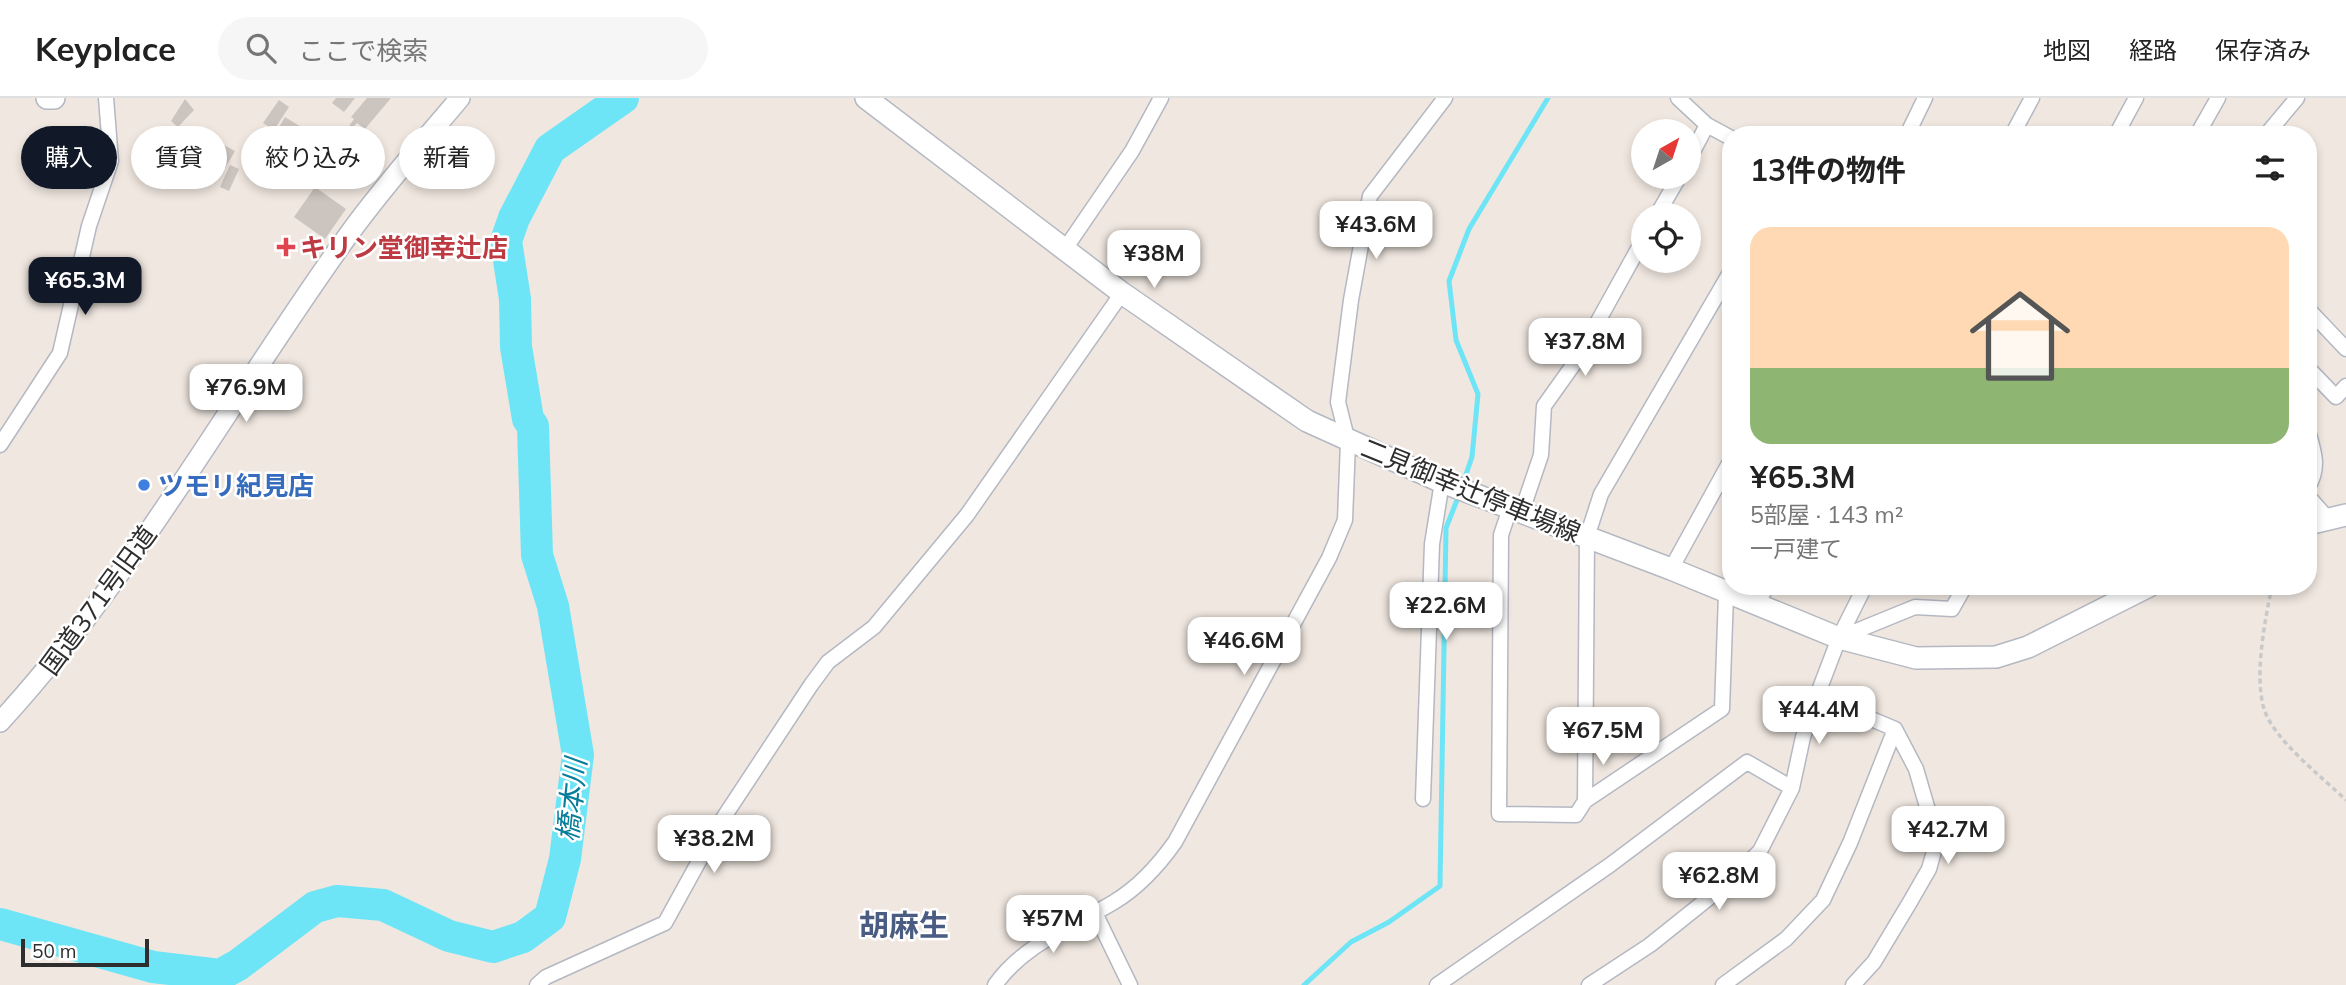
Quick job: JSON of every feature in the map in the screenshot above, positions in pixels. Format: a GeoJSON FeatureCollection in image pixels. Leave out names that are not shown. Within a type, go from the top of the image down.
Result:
{"type":"FeatureCollection","features":[{"type":"Feature","properties":{"kind":"main road"},"geometry":{"type":"LineString","coordinates":[[47,98],[54,98]]}},
{"type":"Feature","properties":{"kind":"main road","name":"二見御幸辻停車場線"},"geometry":{"type":"LineString","coordinates":[[866,98],[1122,293],[1307,421],[1348,442],[1444,482],[1671,569],[1722,592]]}},
{"type":"Feature","properties":{"kind":"main road","name":"二見御幸辻停車場線"},"geometry":{"type":"LineString","coordinates":[[1762,595],[1839,638],[1916,658],[1996,657],[2028,647],[2113,595]]}},
{"type":"Feature","properties":{"kind":"street"},"geometry":{"type":"LineString","coordinates":[[0,445],[60,353],[89,226],[111,161],[106,98]]}},
{"type":"Feature","properties":{"kind":"street","name":"国道371号旧道"},"geometry":{"type":"LineString","coordinates":[[0,722],[55,662],[148,533],[349,234],[460,98]]}},
{"type":"Feature","properties":{"kind":"street"},"geometry":{"type":"LineString","coordinates":[[1065,249],[1132,151],[1161,98]]}},
{"type":"Feature","properties":{"kind":"street"},"geometry":{"type":"LineString","coordinates":[[995,985],[1020,956],[1094,911],[1114,902],[1153,872],[1175,842],[1310,595],[1345,520],[1348,442],[1338,402],[1351,300],[1370,196],[1446,98]]}},
{"type":"Feature","properties":{"kind":"street"},"geometry":{"type":"LineString","coordinates":[[1678,98],[1707,125],[1722,133]]}},
{"type":"Feature","properties":{"kind":"street"},"geometry":{"type":"LineString","coordinates":[[1911,126],[1925,98]]}},
{"type":"Feature","properties":{"kind":"street"},"geometry":{"type":"LineString","coordinates":[[2017,126],[2032,98]]}},
{"type":"Feature","properties":{"kind":"street"},"geometry":{"type":"LineString","coordinates":[[2121,126],[2136,98]]}},
{"type":"Feature","properties":{"kind":"street"},"geometry":{"type":"LineString","coordinates":[[2202,126],[2218,98]]}},
{"type":"Feature","properties":{"kind":"street"},"geometry":{"type":"LineString","coordinates":[[2274,126],[2297,98]]}},
{"type":"Feature","properties":{"kind":"street"},"geometry":{"type":"LineString","coordinates":[[1701,136],[1707,125]]}},
{"type":"Feature","properties":{"kind":"street"},"geometry":{"type":"LineString","coordinates":[[1631,262],[1576,361],[1544,406],[1541,455],[1501,535],[1499,814],[1576,816],[1585,801],[1722,709],[1726,595]]}},
{"type":"Feature","properties":{"kind":"street"},"geometry":{"type":"LineString","coordinates":[[1585,801],[1587,537],[1601,494],[1722,286]]}},
{"type":"Feature","properties":{"kind":"street"},"geometry":{"type":"LineString","coordinates":[[537,985],[546,976],[665,923],[720,824],[811,685],[828,662],[874,627],[967,515],[1122,293]]}},
{"type":"Feature","properties":{"kind":"street"},"geometry":{"type":"LineString","coordinates":[[2317,318],[2346,349]]}},
{"type":"Feature","properties":{"kind":"street"},"geometry":{"type":"LineString","coordinates":[[2317,378],[2336,397],[2346,386]]}},
{"type":"Feature","properties":{"kind":"street"},"geometry":{"type":"LineString","coordinates":[[1671,569],[1722,476]]}},
{"type":"Feature","properties":{"kind":"street"},"geometry":{"type":"LineString","coordinates":[[1423,799],[1432,544],[1444,482]]}},
{"type":"Feature","properties":{"kind":"street"},"geometry":{"type":"LineString","coordinates":[[1589,985],[1650,946],[1730,881],[1760,851],[1792,788],[1803,737],[1817,696],[1839,638],[1860,595]]}},
{"type":"Feature","properties":{"kind":"street"},"geometry":{"type":"LineString","coordinates":[[1839,638],[1914,607],[1952,609],[1960,595]]}},
{"type":"Feature","properties":{"kind":"street"},"geometry":{"type":"LineString","coordinates":[[1817,696],[1895,729],[1916,769],[1937,841],[1929,869],[1910,902],[1874,962],[1853,985]]}},
{"type":"Feature","properties":{"kind":"street"},"geometry":{"type":"LineString","coordinates":[[1723,985],[1786,939],[1823,900],[1850,843],[1895,729]]}},
{"type":"Feature","properties":{"kind":"street"},"geometry":{"type":"LineString","coordinates":[[1437,985],[1610,865],[1747,762],[1792,788]]}},
{"type":"Feature","properties":{"kind":"street"},"geometry":{"type":"LineString","coordinates":[[1094,911],[1130,985]]}},
{"type":"Feature","properties":{"kind":"path"},"geometry":{"type":"LineString","coordinates":[[2270,595],[2265,620],[2260,687],[2265,710],[2286,742],[2346,800]]}},
{"type":"Feature","properties":{"kind":"building"},"geometry":{"type":"Polygon","coordinates":[[[336,98],[355,98],[344,112],[332,103],[336,98]]]}},
{"type":"Feature","properties":{"kind":"building"},"geometry":{"type":"Polygon","coordinates":[[[367,98],[391,98],[368,126],[357,123],[349,126],[354,119],[351,117],[367,98]]]}},
{"type":"Feature","properties":{"kind":"building"},"geometry":{"type":"Polygon","coordinates":[[[185,99],[194,110],[179,126],[171,121],[185,99]]]}},
{"type":"Feature","properties":{"kind":"building"},"geometry":{"type":"Polygon","coordinates":[[[279,100],[289,107],[277,126],[263,123],[279,100]]]}},
{"type":"Feature","properties":{"kind":"building"},"geometry":{"type":"Polygon","coordinates":[[[285,117],[299,126],[280,126],[285,117]]]}},
{"type":"Feature","properties":{"kind":"building"},"geometry":{"type":"Polygon","coordinates":[[[227,147],[235,151],[227,165],[227,147]]]}},
{"type":"Feature","properties":{"kind":"building"},"geometry":{"type":"Polygon","coordinates":[[[230,165],[239,169],[229,191],[224,189],[227,189],[227,172],[230,165]]]}},
{"type":"Feature","properties":{"kind":"building"},"geometry":{"type":"Polygon","coordinates":[[[314,189],[318,189],[346,209],[325,239],[294,217],[314,189]]]}},
{"type":"Feature","properties":{"kind":"waterway","name":"橋本川"},"geometry":{"type":"LineString","coordinates":[[0,924],[153,967],[220,975],[238,965],[315,907],[337,901],[383,905],[449,936],[493,947],[523,937],[550,917],[565,859],[578,755],[553,606],[537,555],[533,426],[528,419],[516,347],[515,299],[506,241],[514,218],[550,149],[623,98]]}},
{"type":"Feature","properties":{"kind":"waterway"},"geometry":{"type":"LineString","coordinates":[[1462,486],[1472,457],[1478,394],[1456,340],[1449,281],[1469,229],[1548,98]]}},
{"type":"Feature","properties":{"kind":"waterway"},"geometry":{"type":"LineString","coordinates":[[1304,985],[1351,942],[1389,922],[1440,886],[1446,528],[1459,495]]}},
{"type":"Feature","properties":{"kind":"place","name":"キリン堂御幸辻店"},"geometry":{"type":"Point","coordinates":[286,247]}},
{"type":"Feature","properties":{"kind":"place","name":"ツモリ紀見店"},"geometry":{"type":"Point","coordinates":[144,485]}},
{"type":"Feature","properties":{"kind":"district","name":"胡麻生"},"geometry":{"type":"Point","coordinates":[904,925]}}]}
